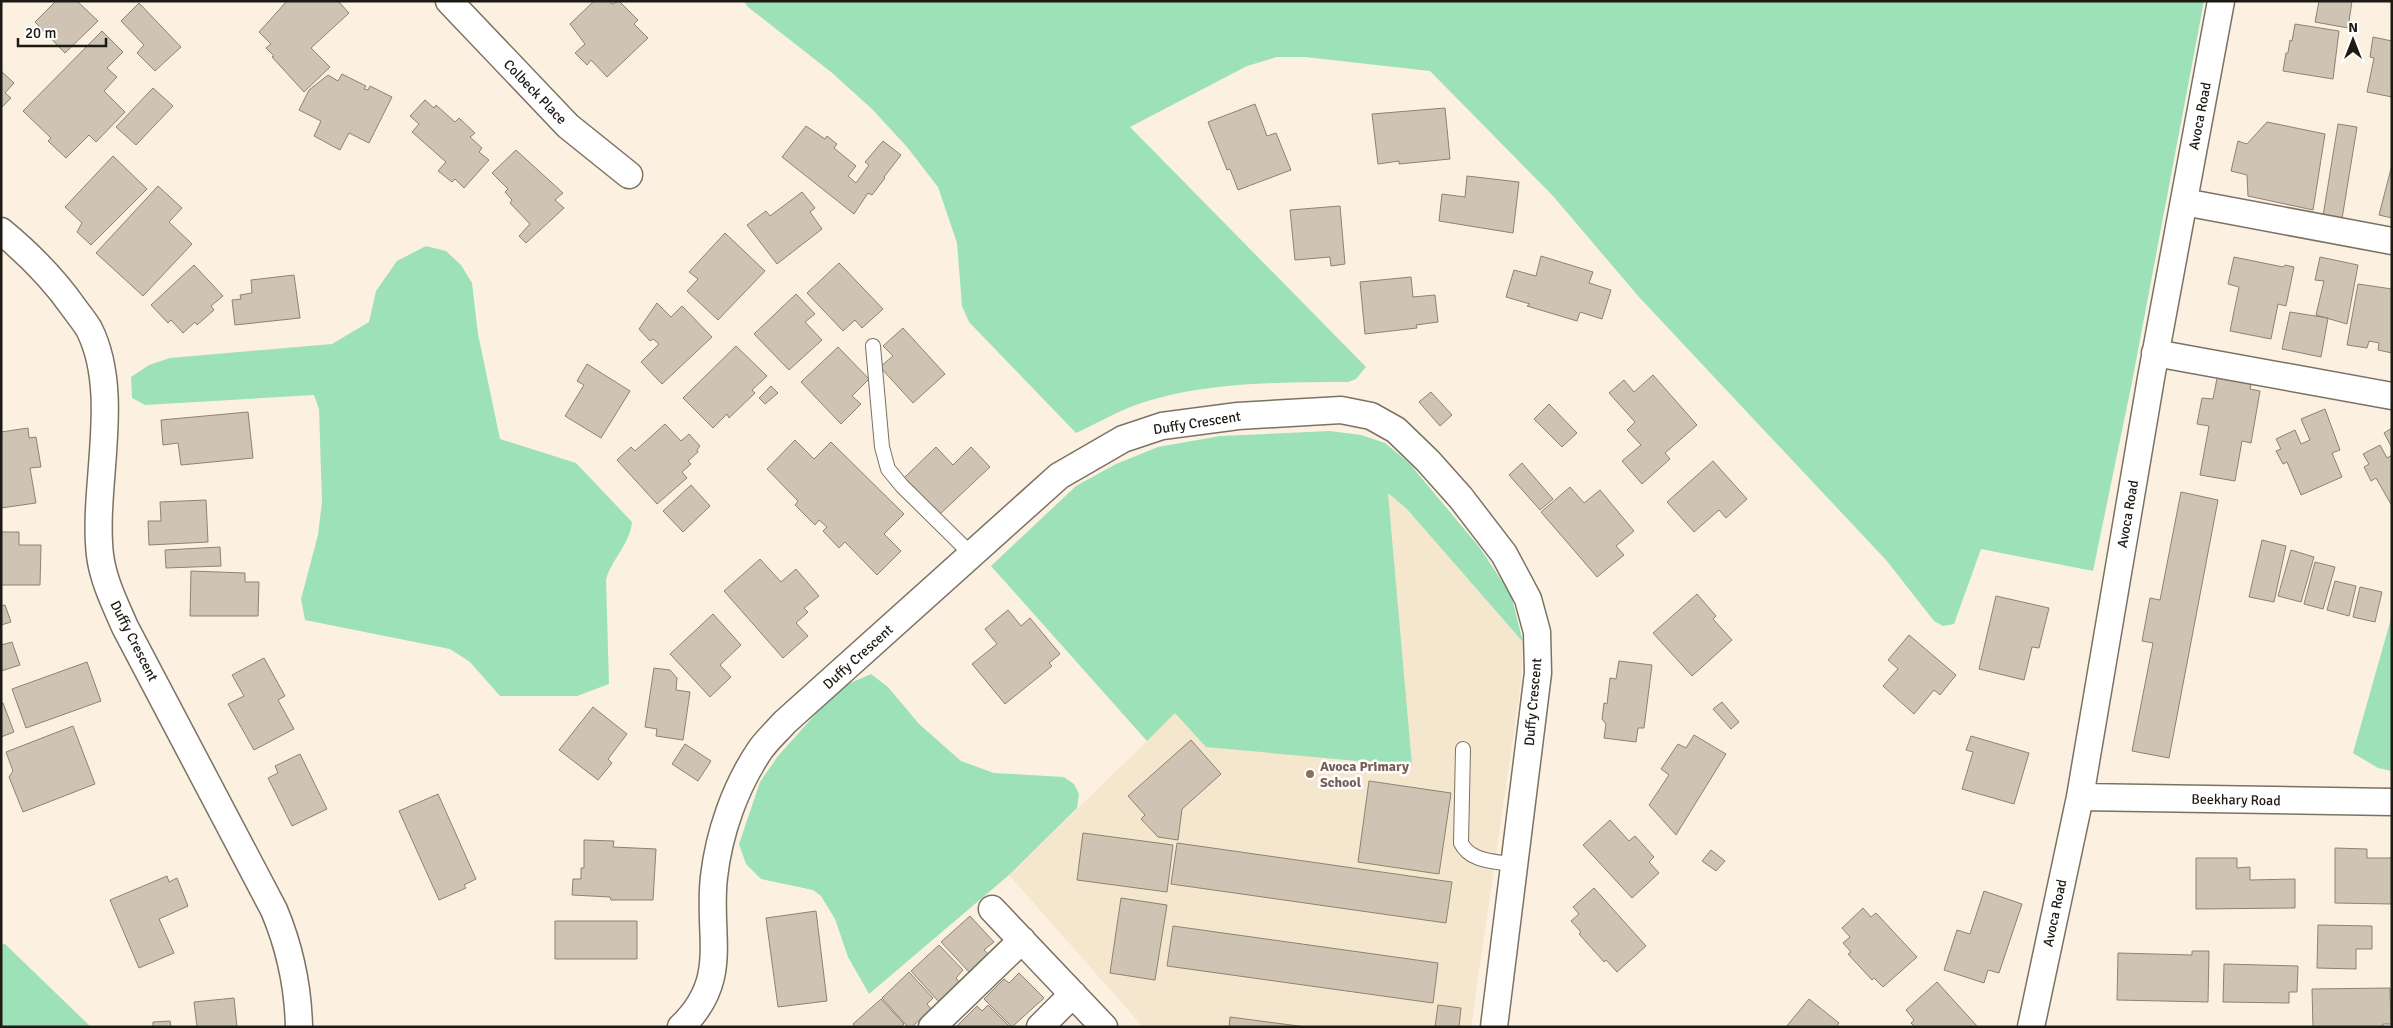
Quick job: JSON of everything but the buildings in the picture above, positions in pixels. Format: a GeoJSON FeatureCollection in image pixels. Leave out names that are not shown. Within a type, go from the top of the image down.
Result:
{"type":"FeatureCollection","features":[{"type":"Feature","properties":{"kind":"street","name":"Colbeck Place"},"geometry":{"type":"LineString","coordinates":[[449,1],[568,126],[629,176]]}},
{"type":"Feature","properties":{"kind":"street","name":"Avoca Road"},"geometry":{"type":"LineString","coordinates":[[2031,1027],[2080,797],[2155,353],[2221,1]]}},
{"type":"Feature","properties":{"kind":"street"},"geometry":{"type":"LineString","coordinates":[[2184,202],[2392,241]]}},
{"type":"Feature","properties":{"kind":"street","name":"Duffy Crescent"},"geometry":{"type":"LineString","coordinates":[[1,231],[31,256],[57,285],[89,329],[99,357],[103,388],[100,556],[109,591],[125,627],[274,910],[286,937],[294,970],[299,1027]]}},
{"type":"Feature","properties":{"kind":"street"},"geometry":{"type":"LineString","coordinates":[[2155,353],[2392,396]]}},
{"type":"Feature","properties":{"kind":"street","name":"Duffy Crescent"},"geometry":{"type":"LineString","coordinates":[[681,1027],[696,1010],[710,985],[714,963],[714,878],[726,822],[744,778],[761,749],[785,722],[1059,476],[1123,440],[1162,426],[1238,416],[1341,410],[1371,416],[1396,430],[1428,461],[1461,498],[1504,554],[1528,599],[1537,632],[1538,673],[1494,1027]]}},
{"type":"Feature","properties":{"kind":"street","name":"Beekhary Road"},"geometry":{"type":"LineString","coordinates":[[2080,797],[2392,802]]}},
{"type":"Feature","properties":{"kind":"street"},"geometry":{"type":"LineString","coordinates":[[992,909],[1104,1027]]}},
{"type":"Feature","properties":{"kind":"street"},"geometry":{"type":"LineString","coordinates":[[932,1027],[1022,940]]}},
{"type":"Feature","properties":{"kind":"street"},"geometry":{"type":"LineString","coordinates":[[1040,1027],[1073,994]]}},
{"type":"Feature","properties":{"kind":"lane"},"geometry":{"type":"LineString","coordinates":[[873,346],[882,447],[888,469],[902,486],[972,555]]}},
{"type":"Feature","properties":{"kind":"lane"},"geometry":{"type":"LineString","coordinates":[[1463,749],[1461,843],[1464,850],[1474,856],[1515,864]]}},
{"type":"Feature","properties":{"kind":"shaded area","name":"Avoca Primary School"},"geometry":{"type":"Polygon","coordinates":[[[1388,492],[1406,508],[1523,642],[1521,683],[1471,1027],[1143,1027],[1009,875],[1147,741],[1111,701],[1388,492]]]}},
{"type":"Feature","properties":{"kind":"green space"},"geometry":{"type":"Polygon","coordinates":[[[744,1],[2204,1],[2132,382],[2093,571],[1981,549],[1954,624],[1943,626],[1934,621],[1886,560],[1639,297],[1553,196],[1430,71],[1305,57],[1277,57],[1247,66],[1130,127],[1366,367],[1356,379],[1348,382],[1265,383],[1208,388],[1180,393],[1128,408],[1076,433],[969,322],[962,306],[957,243],[938,187],[907,147],[872,109],[831,72],[748,7],[744,1]]]}},
{"type":"Feature","properties":{"kind":"green space"},"geometry":{"type":"Polygon","coordinates":[[[426,246],[446,251],[461,265],[472,283],[478,334],[500,439],[576,463],[632,522],[628,538],[606,580],[609,684],[577,696],[500,696],[470,662],[450,649],[305,620],[301,599],[318,535],[322,502],[319,409],[314,395],[145,405],[132,398],[131,377],[149,365],[170,358],[332,344],[369,322],[376,291],[397,261],[426,246]]]}},
{"type":"Feature","properties":{"kind":"green space"},"geometry":{"type":"Polygon","coordinates":[[[1330,431],[1361,435],[1385,443],[1409,463],[1480,548],[1511,595],[1523,642],[1406,508],[1388,493],[1412,766],[1206,747],[1175,713],[1147,741],[991,566],[1076,486],[1116,464],[1158,447],[1220,436],[1330,431]]]}},
{"type":"Feature","properties":{"kind":"green space"},"geometry":{"type":"Polygon","coordinates":[[[2392,615],[2392,771],[2378,768],[2353,753],[2392,615]]]}},
{"type":"Feature","properties":{"kind":"green space"},"geometry":{"type":"Polygon","coordinates":[[[871,674],[888,687],[919,724],[961,761],[994,773],[1064,777],[1074,784],[1079,794],[1077,808],[1009,875],[869,994],[848,957],[835,919],[821,896],[813,890],[761,879],[746,864],[739,844],[760,782],[778,756],[839,688],[871,674]]]}},
{"type":"Feature","properties":{"kind":"green space"},"geometry":{"type":"Polygon","coordinates":[[[5,944],[91,1027],[1,1027],[1,945],[5,944]]]}},
{"type":"Feature","properties":{"kind":"place","name":"Avoca Primary School"},"geometry":{"type":"Point","coordinates":[1310,774]}}]}
